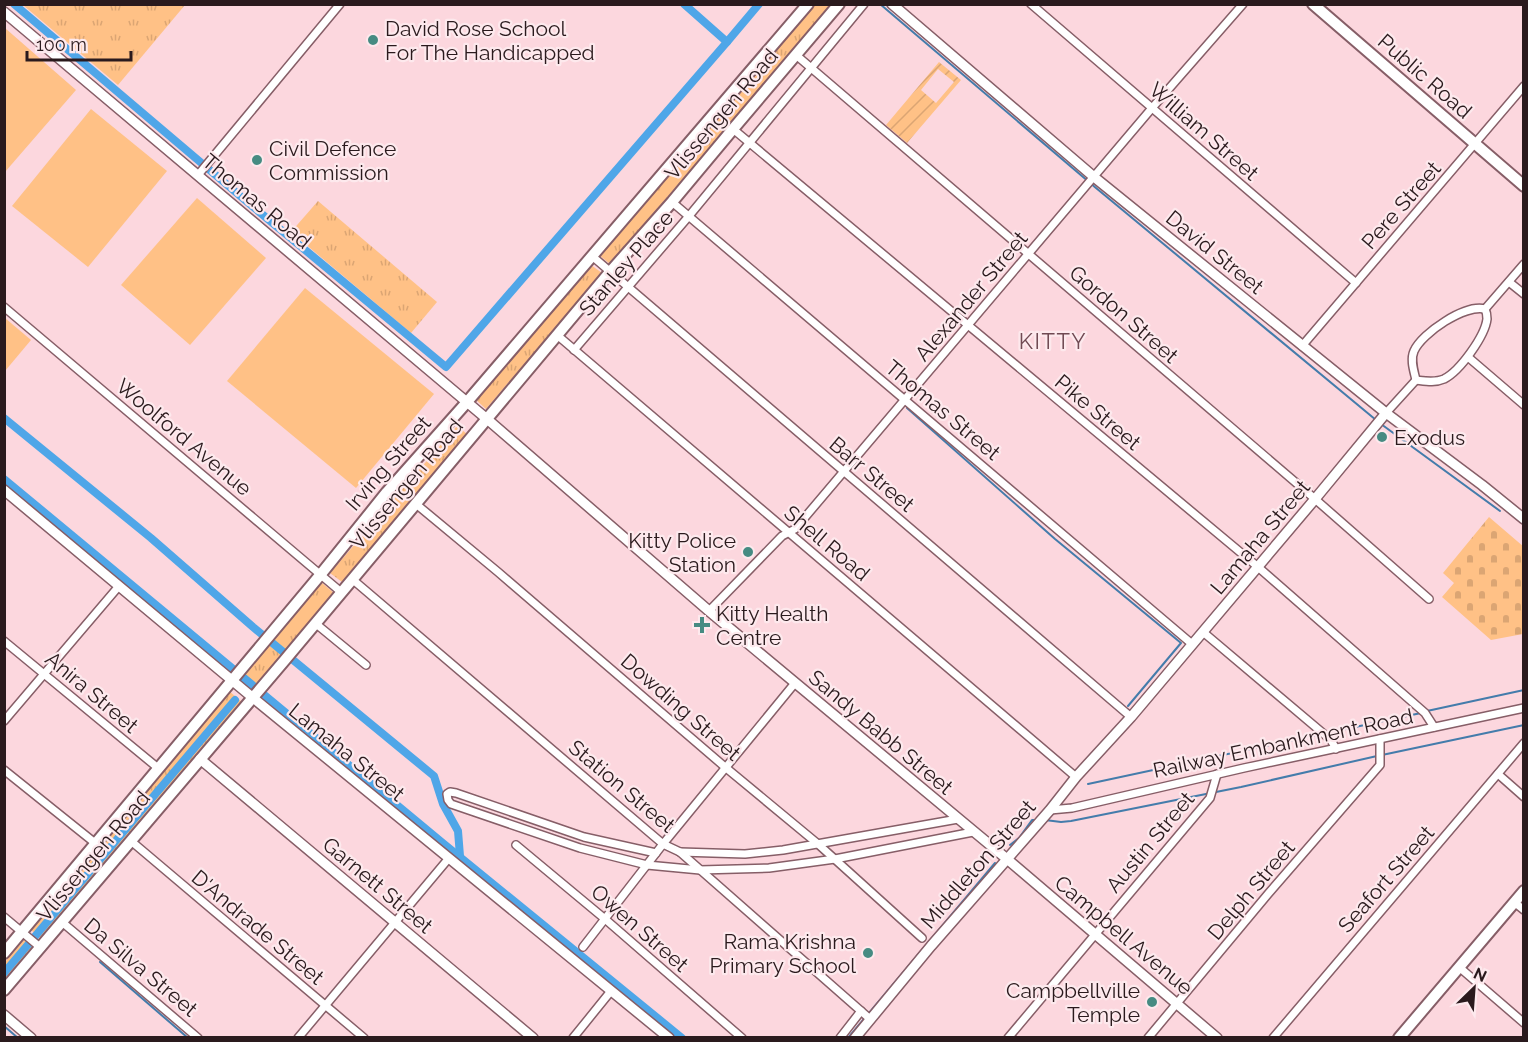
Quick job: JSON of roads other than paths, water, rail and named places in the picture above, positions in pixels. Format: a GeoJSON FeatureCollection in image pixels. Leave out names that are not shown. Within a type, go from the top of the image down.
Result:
{"type":"FeatureCollection","features":[{"type":"Feature","properties":{"kind":"main road","name":"Irving Street"},"geometry":{"type":"LineString","coordinates":[[4,953],[24,934],[95,843],[264,643],[387,492],[808,4]]}},
{"type":"Feature","properties":{"kind":"main road","name":"Vlissengen Road"},"geometry":{"type":"LineString","coordinates":[[4,990],[38,945],[62,922],[131,842],[610,272],[840,4]]}},
{"type":"Feature","properties":{"kind":"main road","name":"Public Road"},"geometry":{"type":"LineString","coordinates":[[1313,4],[1474,145],[1524,184]]}},
{"type":"Feature","properties":{"kind":"main road"},"geometry":{"type":"LineString","coordinates":[[1399,1038],[1524,891]]}},
{"type":"Feature","properties":{"kind":"street"},"geometry":{"type":"LineString","coordinates":[[200,173],[340,4]]}},
{"type":"Feature","properties":{"kind":"street","name":"Stanley Place"},"geometry":{"type":"LineString","coordinates":[[574,350],[689,216],[864,4]]}},
{"type":"Feature","properties":{"kind":"street","name":"David Street"},"geometry":{"type":"LineString","coordinates":[[892,4],[1093,178],[1302,346],[1381,419],[1482,485],[1524,519]]}},
{"type":"Feature","properties":{"kind":"street","name":"William Street"},"geometry":{"type":"LineString","coordinates":[[1031,4],[1356,283]]}},
{"type":"Feature","properties":{"kind":"street"},"geometry":{"type":"LineString","coordinates":[[1093,178],[1242,4]]}},
{"type":"Feature","properties":{"kind":"street","name":"Thomas Road"},"geometry":{"type":"LineString","coordinates":[[4,12],[200,173],[487,419]]}},
{"type":"Feature","properties":{"kind":"street","name":"Gordon Street"},"geometry":{"type":"LineString","coordinates":[[796,55],[1429,599]]}},
{"type":"Feature","properties":{"kind":"street","name":"Pere Street"},"geometry":{"type":"LineString","coordinates":[[1302,346],[1524,86]]}},
{"type":"Feature","properties":{"kind":"street","name":"Pike Street"},"geometry":{"type":"LineString","coordinates":[[733,129],[1258,567],[1425,713],[1434,727]]}},
{"type":"Feature","properties":{"kind":"street","name":"Alexander Street"},"geometry":{"type":"LineString","coordinates":[[709,611],[782,536],[795,528],[1093,178]]}},
{"type":"Feature","properties":{"kind":"street","name":"Thomas Street"},"geometry":{"type":"LineString","coordinates":[[672,202],[1192,644]]}},
{"type":"Feature","properties":{"kind":"street","name":"Barr Street"},"geometry":{"type":"LineString","coordinates":[[591,256],[1131,717]]}},
{"type":"Feature","properties":{"kind":"street"},"geometry":{"type":"LineString","coordinates":[[1485,309],[1524,264]]}},
{"type":"Feature","properties":{"kind":"street"},"geometry":{"type":"LineString","coordinates":[[1509,282],[1524,294]]}},
{"type":"Feature","properties":{"kind":"street","name":"Woolford Avenue"},"geometry":{"type":"LineString","coordinates":[[4,307],[341,592]]}},
{"type":"Feature","properties":{"kind":"street"},"geometry":{"type":"LineString","coordinates":[[1473,308],[1485,309],[1487,318],[1468,357],[1445,378],[1433,382],[1416,380],[1413,354],[1418,344],[1435,329],[1462,312],[1473,308]]}},
{"type":"Feature","properties":{"kind":"street","name":"Shell Road"},"geometry":{"type":"LineString","coordinates":[[557,335],[1076,777]]}},
{"type":"Feature","properties":{"kind":"street"},"geometry":{"type":"LineString","coordinates":[[1468,357],[1524,405]]}},
{"type":"Feature","properties":{"kind":"street","name":"Lamaha Street"},"geometry":{"type":"LineString","coordinates":[[1131,717],[1416,380]]}},
{"type":"Feature","properties":{"kind":"street","name":"Sandy Babb Street"},"geometry":{"type":"LineString","coordinates":[[487,419],[795,684],[1007,860]]}},
{"type":"Feature","properties":{"kind":"street","name":"Lamaha Street"},"geometry":{"type":"LineString","coordinates":[[4,490],[119,586],[236,675],[252,698],[669,1038]]}},
{"type":"Feature","properties":{"kind":"street","name":"Dowding Street"},"geometry":{"type":"LineString","coordinates":[[416,504],[818,844],[922,938]]}},
{"type":"Feature","properties":{"kind":"street","name":"Station Street"},"geometry":{"type":"LineString","coordinates":[[352,579],[663,844],[680,852],[870,1019]]}},
{"type":"Feature","properties":{"kind":"street"},"geometry":{"type":"LineString","coordinates":[[4,721],[119,586]]}},
{"type":"Feature","properties":{"kind":"street"},"geometry":{"type":"LineString","coordinates":[[315,623],[366,665]]}},
{"type":"Feature","properties":{"kind":"street"},"geometry":{"type":"LineString","coordinates":[[1203,632],[1331,740],[1336,749]]}},
{"type":"Feature","properties":{"kind":"street","name":"Anira Street"},"geometry":{"type":"LineString","coordinates":[[4,641],[158,768]]}},
{"type":"Feature","properties":{"kind":"street"},"geometry":{"type":"LineString","coordinates":[[583,947],[725,767],[795,684]]}},
{"type":"Feature","properties":{"kind":"street","name":"Railway Embankment Road"},"geometry":{"type":"LineString","coordinates":[[1050,810],[1072,808],[1217,774],[1524,708]]}},
{"type":"Feature","properties":{"kind":"street","name":"Middleton Street"},"geometry":{"type":"LineString","coordinates":[[855,1038],[1076,777],[1131,717]]}},
{"type":"Feature","properties":{"kind":"street","name":"Delph Street"},"geometry":{"type":"LineString","coordinates":[[1148,1038],[1380,763],[1380,739]]}},
{"type":"Feature","properties":{"kind":"street","name":"Seafort Street"},"geometry":{"type":"LineString","coordinates":[[1273,1038],[1524,743]]}},
{"type":"Feature","properties":{"kind":"street","name":"Garnett Street"},"geometry":{"type":"LineString","coordinates":[[200,759],[533,1038]]}},
{"type":"Feature","properties":{"kind":"street"},"geometry":{"type":"LineString","coordinates":[[4,770],[95,843]]}},
{"type":"Feature","properties":{"kind":"street","name":"Austin Street"},"geometry":{"type":"LineString","coordinates":[[1008,1038],[1209,798],[1217,774]]}},
{"type":"Feature","properties":{"kind":"street"},"geometry":{"type":"LineString","coordinates":[[1498,774],[1524,797]]}},
{"type":"Feature","properties":{"kind":"street"},"geometry":{"type":"LineString","coordinates":[[656,853],[584,837],[456,793],[447,794],[451,804],[580,848],[647,866],[700,870],[769,868],[835,859],[973,832]]}},
{"type":"Feature","properties":{"kind":"street"},"geometry":{"type":"LineString","coordinates":[[1062,795],[1072,808]]}},
{"type":"Feature","properties":{"kind":"street"},"geometry":{"type":"LineString","coordinates":[[680,852],[745,854],[818,844],[958,819]]}},
{"type":"Feature","properties":{"kind":"street"},"geometry":{"type":"LineString","coordinates":[[580,848],[584,837]]}},
{"type":"Feature","properties":{"kind":"street","name":"D'Andrade Street"},"geometry":{"type":"LineString","coordinates":[[131,842],[364,1038]]}},
{"type":"Feature","properties":{"kind":"street","name":"Owen Street"},"geometry":{"type":"LineString","coordinates":[[516,845],[741,1038]]}},
{"type":"Feature","properties":{"kind":"street"},"geometry":{"type":"LineString","coordinates":[[298,1038],[449,858]]}},
{"type":"Feature","properties":{"kind":"street","name":"Campbell Avenue"},"geometry":{"type":"LineString","coordinates":[[1007,860],[1217,1038]]}},
{"type":"Feature","properties":{"kind":"street"},"geometry":{"type":"LineString","coordinates":[[1514,902],[1524,910]]}},
{"type":"Feature","properties":{"kind":"street"},"geometry":{"type":"LineString","coordinates":[[4,917],[38,945]]}},
{"type":"Feature","properties":{"kind":"street","name":"Da Silva Street"},"geometry":{"type":"LineString","coordinates":[[62,922],[198,1038]]}},
{"type":"Feature","properties":{"kind":"street"},"geometry":{"type":"LineString","coordinates":[[1459,967],[1524,1023]]}},
{"type":"Feature","properties":{"kind":"street"},"geometry":{"type":"LineString","coordinates":[[573,1038],[611,991]]}},
{"type":"Feature","properties":{"kind":"street"},"geometry":{"type":"LineString","coordinates":[[840,1038],[861,1011]]}},
{"type":"Feature","properties":{"kind":"street"},"geometry":{"type":"LineString","coordinates":[[4,1015],[31,1038]]}},
{"type":"Feature","properties":{"kind":"waterway"},"geometry":{"type":"LineString","coordinates":[[14,4],[446,367],[727,42],[684,4]]}},
{"type":"Feature","properties":{"kind":"waterway"},"geometry":{"type":"LineString","coordinates":[[727,42],[759,4]]}},
{"type":"Feature","properties":{"kind":"waterway"},"geometry":{"type":"LineString","coordinates":[[880,4],[1096,188],[1376,420]]}},
{"type":"Feature","properties":{"kind":"waterway"},"geometry":{"type":"LineString","coordinates":[[907,408],[1055,539],[1181,643],[1128,706]]}},
{"type":"Feature","properties":{"kind":"waterway"},"geometry":{"type":"LineString","coordinates":[[4,418],[151,538],[253,627],[434,776],[443,804],[458,831],[460,856]]}},
{"type":"Feature","properties":{"kind":"waterway"},"geometry":{"type":"LineString","coordinates":[[1381,424],[1500,511]]}},
{"type":"Feature","properties":{"kind":"waterway"},"geometry":{"type":"LineString","coordinates":[[4,479],[682,1038]]}},
{"type":"Feature","properties":{"kind":"waterway"},"geometry":{"type":"LineString","coordinates":[[1427,711],[1524,690]]}},
{"type":"Feature","properties":{"kind":"waterway"},"geometry":{"type":"LineString","coordinates":[[4,973],[235,700]]}},
{"type":"Feature","properties":{"kind":"waterway"},"geometry":{"type":"LineString","coordinates":[[1327,733],[1421,713]]}},
{"type":"Feature","properties":{"kind":"waterway"},"geometry":{"type":"LineString","coordinates":[[1382,755],[1524,725]]}},
{"type":"Feature","properties":{"kind":"waterway"},"geometry":{"type":"LineString","coordinates":[[1088,784],[1321,734]]}},
{"type":"Feature","properties":{"kind":"waterway"},"geometry":{"type":"LineString","coordinates":[[1045,820],[1071,821],[1241,787],[1377,756]]}},
{"type":"Feature","properties":{"kind":"waterway"},"geometry":{"type":"LineString","coordinates":[[1010,845],[1019,838],[1032,820],[1036,820]]}},
{"type":"Feature","properties":{"kind":"waterway"},"geometry":{"type":"LineString","coordinates":[[848,1038],[995,863]]}},
{"type":"Feature","properties":{"kind":"waterway"},"geometry":{"type":"LineString","coordinates":[[100,962],[188,1038]]}},
{"type":"Feature","properties":{"kind":"waterway"},"geometry":{"type":"LineString","coordinates":[[4,1026],[18,1038]]}},
{"type":"Feature","properties":{"kind":"place","name":"David Rose School For The Handicapped"},"geometry":{"type":"Point","coordinates":[373,40]}},
{"type":"Feature","properties":{"kind":"place","name":"Civil Defence Commission"},"geometry":{"type":"Point","coordinates":[257,160]}},
{"type":"Feature","properties":{"kind":"place","name":"Exodus"},"geometry":{"type":"Point","coordinates":[1382,437]}},
{"type":"Feature","properties":{"kind":"place","name":"Kitty Police Station"},"geometry":{"type":"Point","coordinates":[748,552]}},
{"type":"Feature","properties":{"kind":"place","name":"Kitty Health Centre"},"geometry":{"type":"Point","coordinates":[702,625]}},
{"type":"Feature","properties":{"kind":"place","name":"Rama Krishna Primary School"},"geometry":{"type":"Point","coordinates":[868,953]}},
{"type":"Feature","properties":{"kind":"place","name":"Campbellville Temple"},"geometry":{"type":"Point","coordinates":[1152,1002]}},
{"type":"Feature","properties":{"kind":"district","name":"KITTY"},"geometry":{"type":"Point","coordinates":[1053,341]}}]}
